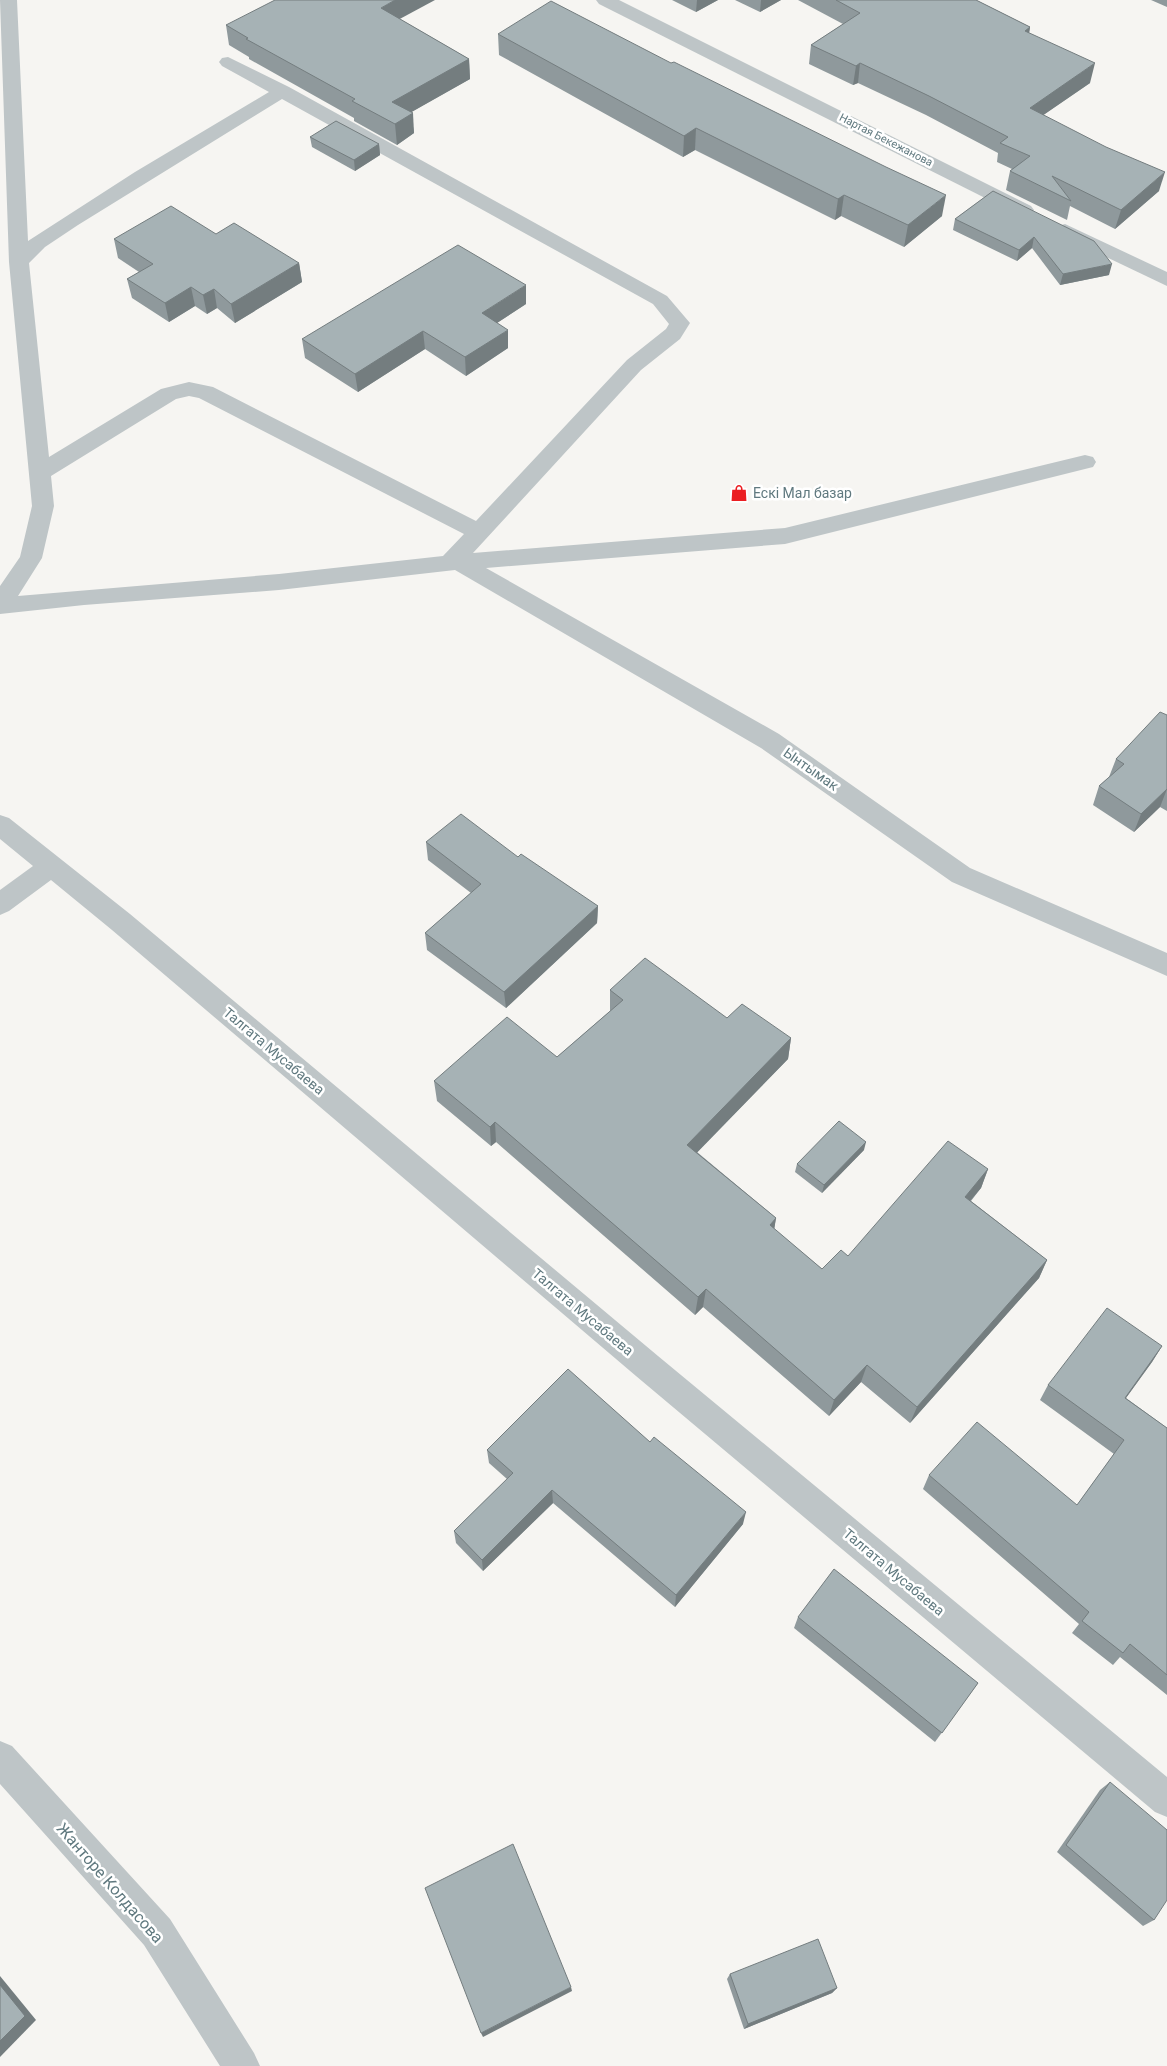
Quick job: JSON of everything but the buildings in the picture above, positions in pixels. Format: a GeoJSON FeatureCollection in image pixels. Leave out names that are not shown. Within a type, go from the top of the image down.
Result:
{"type":"FeatureCollection","features":[{"type":"Feature","properties":{"kind":"street"},"geometry":{"type":"LineString","coordinates":[[0,605],[31,558],[43,506],[19,260],[8,0]]}},
{"type":"Feature","properties":{"kind":"street","name":"Нартая Бекежанова"},"geometry":{"type":"LineString","coordinates":[[605,0],[1167,280]]}},
{"type":"Feature","properties":{"kind":"street"},"geometry":{"type":"LineString","coordinates":[[228,62],[660,300],[680,323],[673,334],[634,365],[478,532],[454,563]]}},
{"type":"Feature","properties":{"kind":"street"},"geometry":{"type":"LineString","coordinates":[[19,260],[38,243],[71,221],[283,91]]}},
{"type":"Feature","properties":{"kind":"street"},"geometry":{"type":"LineString","coordinates":[[0,246],[19,260]]}},
{"type":"Feature","properties":{"kind":"street"},"geometry":{"type":"LineString","coordinates":[[40,473],[169,394],[189,389],[205,392],[478,532]]}},
{"type":"Feature","properties":{"kind":"street"},"geometry":{"type":"LineString","coordinates":[[0,605],[279,582],[454,563],[786,536],[1085,462]]}},
{"type":"Feature","properties":{"kind":"street","name":"Ынтымак"},"geometry":{"type":"LineString","coordinates":[[454,563],[770,740],[961,875],[1167,964]]}},
{"type":"Feature","properties":{"kind":"street","name":"Талгата Мусабаева"},"geometry":{"type":"LineString","coordinates":[[0,825],[121,922],[639,1360],[1167,1800]]}},
{"type":"Feature","properties":{"kind":"street"},"geometry":{"type":"LineString","coordinates":[[0,904],[51,866]]}},
{"type":"Feature","properties":{"kind":"street","name":"Жанторе Колдасова"},"geometry":{"type":"LineString","coordinates":[[0,1758],[157,1932],[241,2066]]}},
{"type":"Feature","properties":{"kind":"place","name":"Ескі Мал базар"},"geometry":{"type":"Point","coordinates":[739,493]}}]}
